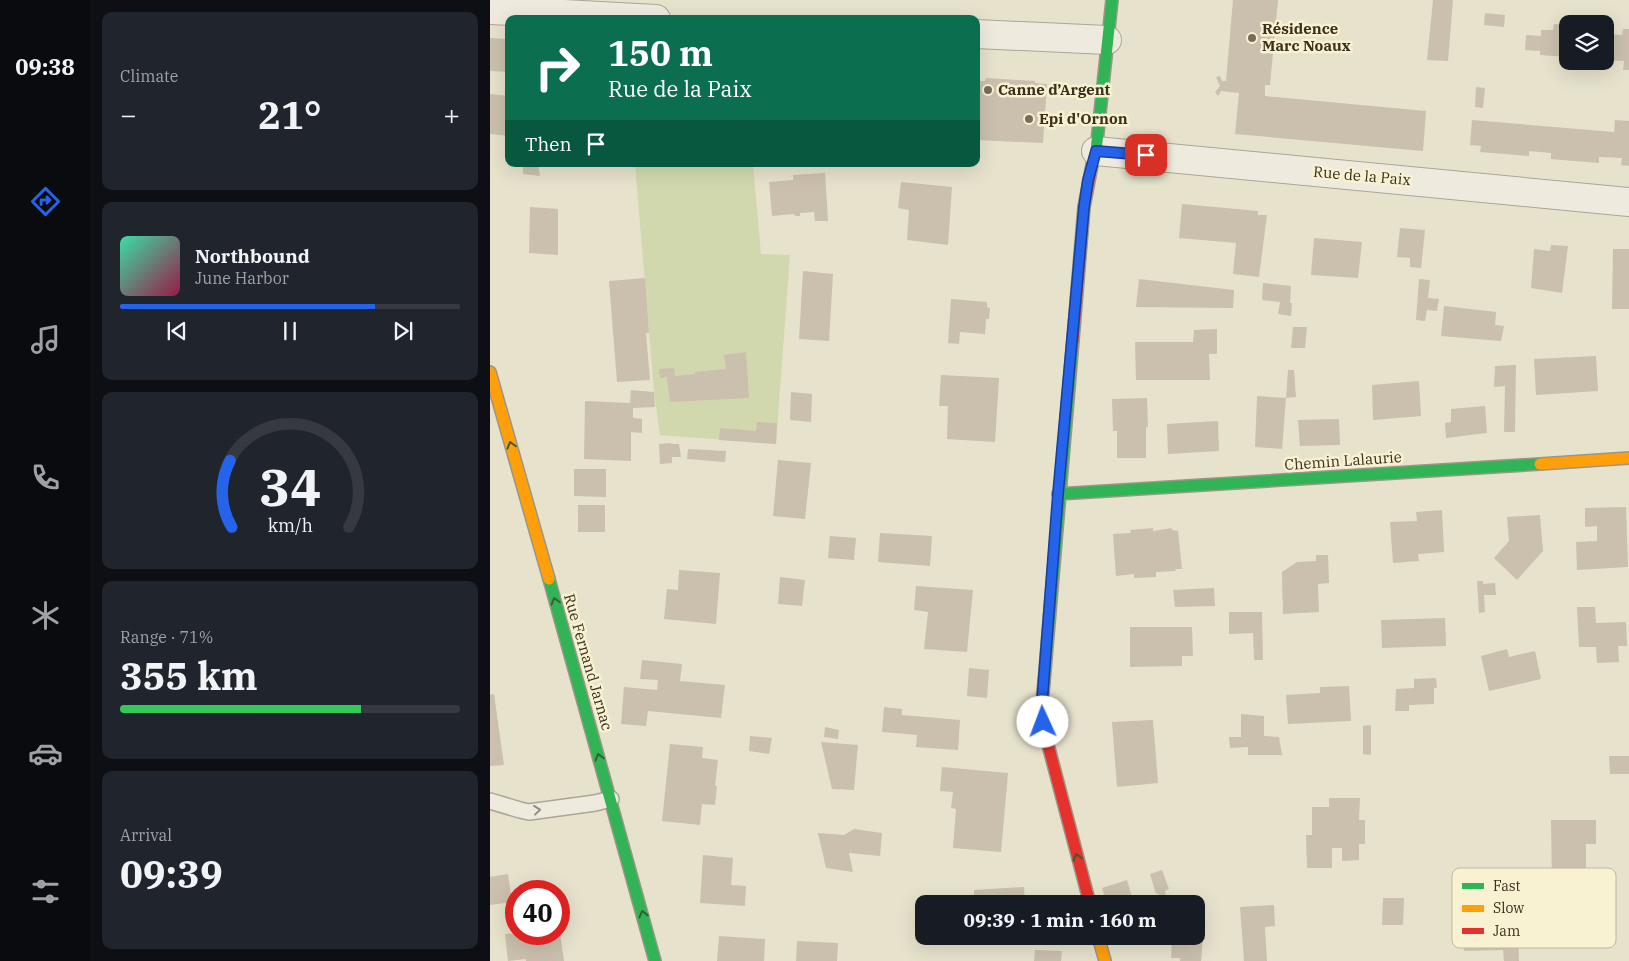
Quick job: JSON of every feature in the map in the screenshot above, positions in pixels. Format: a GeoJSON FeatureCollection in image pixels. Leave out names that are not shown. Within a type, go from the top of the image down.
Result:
{"type":"FeatureCollection","features":[{"type":"Feature","properties":{"kind":"street"},"geometry":{"type":"LineString","coordinates":[[1088,895],[1043,722],[1042,702],[1058,494],[1084,207],[1088,180],[1096,151],[1112,0]]}},
{"type":"Feature","properties":{"kind":"street"},"geometry":{"type":"LineString","coordinates":[[490,10],[582,15]]}},
{"type":"Feature","properties":{"kind":"street"},"geometry":{"type":"LineString","coordinates":[[980,34],[1108,40]]}},
{"type":"Feature","properties":{"kind":"street","name":"Rue de la Paix"},"geometry":{"type":"LineString","coordinates":[[1096,151],[1629,202]]}},
{"type":"Feature","properties":{"kind":"street","name":"Rue Fernand Jarnac"},"geometry":{"type":"LineString","coordinates":[[490,372],[611,798],[655,961]]}},
{"type":"Feature","properties":{"kind":"street","name":"Chemin Lalaurie"},"geometry":{"type":"LineString","coordinates":[[1058,494],[1629,458]]}},
{"type":"Feature","properties":{"kind":"lane"},"geometry":{"type":"LineString","coordinates":[[490,801],[530,812],[595,803],[611,798]]}},
{"type":"Feature","properties":{"kind":"green space"},"geometry":{"type":"Polygon","coordinates":[[[635,167],[753,167],[761,254],[790,255],[776,444],[660,435],[654,392],[635,167]]]}},
{"type":"Feature","properties":{"kind":"building","name":"Résidence Marc Noaux"},"geometry":{"type":"Polygon","coordinates":[[[1233,0],[1278,0],[1270,85],[1265,85],[1265,96],[1426,111],[1423,151],[1235,134],[1239,93],[1221,91],[1218,96],[1215,92],[1220,86],[1216,77],[1220,76],[1222,81],[1226,81],[1233,0]]]}},
{"type":"Feature","properties":{"kind":"building"},"geometry":{"type":"Polygon","coordinates":[[[1433,0],[1453,0],[1448,61],[1427,60],[1433,0]]]}},
{"type":"Feature","properties":{"kind":"building"},"geometry":{"type":"Polygon","coordinates":[[[1485,13],[1505,15],[1504,27],[1484,25],[1485,13]]]}},
{"type":"Feature","properties":{"kind":"building"},"geometry":{"type":"Polygon","coordinates":[[[1554,24],[1559,24],[1559,56],[1540,55],[1540,51],[1525,50],[1526,35],[1541,36],[1541,30],[1553,30],[1554,24]]]}},
{"type":"Feature","properties":{"kind":"building"},"geometry":{"type":"Polygon","coordinates":[[[1623,29],[1629,29],[1629,70],[1623,70],[1624,61],[1614,60],[1614,35],[1622,35],[1623,29]]]}},
{"type":"Feature","properties":{"kind":"building"},"geometry":{"type":"Polygon","coordinates":[[[490,38],[505,39],[505,72],[490,71],[490,38]]]}},
{"type":"Feature","properties":{"kind":"building"},"geometry":{"type":"Polygon","coordinates":[[[986,78],[1035,81],[1035,83],[1047,84],[1043,143],[980,140],[980,81],[985,81],[986,78]]]}},
{"type":"Feature","properties":{"kind":"building"},"geometry":{"type":"Polygon","coordinates":[[[1476,87],[1485,88],[1483,108],[1475,107],[1476,87]]]}},
{"type":"Feature","properties":{"kind":"building"},"geometry":{"type":"Polygon","coordinates":[[[490,94],[505,96],[505,136],[490,134],[490,94]]]}},
{"type":"Feature","properties":{"kind":"building"},"geometry":{"type":"Polygon","coordinates":[[[1472,120],[1614,132],[1615,120],[1629,121],[1629,166],[1621,165],[1622,158],[1599,157],[1599,163],[1551,159],[1551,153],[1529,151],[1529,156],[1480,152],[1481,146],[1470,145],[1472,120]]]}},
{"type":"Feature","properties":{"kind":"building"},"geometry":{"type":"Polygon","coordinates":[[[523,167],[538,167],[540,176],[523,174],[523,167]]]}},
{"type":"Feature","properties":{"kind":"building"},"geometry":{"type":"Polygon","coordinates":[[[825,173],[828,221],[815,221],[814,212],[800,213],[800,216],[795,216],[794,214],[772,216],[769,182],[793,180],[793,175],[825,173]]]}},
{"type":"Feature","properties":{"kind":"building"},"geometry":{"type":"Polygon","coordinates":[[[901,182],[952,187],[948,245],[907,240],[909,210],[898,208],[901,182]]]}},
{"type":"Feature","properties":{"kind":"building"},"geometry":{"type":"Polygon","coordinates":[[[1182,204],[1258,211],[1258,215],[1267,215],[1259,277],[1233,274],[1236,243],[1179,238],[1182,204]]]}},
{"type":"Feature","properties":{"kind":"building"},"geometry":{"type":"Polygon","coordinates":[[[530,207],[558,209],[558,255],[529,253],[530,207]]]}},
{"type":"Feature","properties":{"kind":"building"},"geometry":{"type":"Polygon","coordinates":[[[1400,228],[1425,230],[1421,268],[1410,267],[1410,258],[1397,257],[1400,228]]]}},
{"type":"Feature","properties":{"kind":"building"},"geometry":{"type":"Polygon","coordinates":[[[1314,238],[1362,242],[1358,278],[1311,275],[1314,238]]]}},
{"type":"Feature","properties":{"kind":"building"},"geometry":{"type":"Polygon","coordinates":[[[1551,245],[1568,246],[1562,293],[1531,288],[1534,249],[1550,251],[1551,245]]]}},
{"type":"Feature","properties":{"kind":"building"},"geometry":{"type":"Polygon","coordinates":[[[1613,249],[1629,249],[1629,309],[1612,309],[1613,249]]]}},
{"type":"Feature","properties":{"kind":"building"},"geometry":{"type":"Polygon","coordinates":[[[803,271],[833,274],[829,341],[799,339],[803,271]]]}},
{"type":"Feature","properties":{"kind":"building"},"geometry":{"type":"Polygon","coordinates":[[[645,278],[649,333],[646,333],[650,380],[617,382],[609,281],[645,278]]]}},
{"type":"Feature","properties":{"kind":"building"},"geometry":{"type":"Polygon","coordinates":[[[1139,279],[1234,290],[1233,308],[1136,307],[1139,279]]]}},
{"type":"Feature","properties":{"kind":"building"},"geometry":{"type":"Polygon","coordinates":[[[1419,279],[1430,280],[1428,298],[1439,299],[1437,311],[1427,310],[1425,321],[1416,320],[1419,279]]]}},
{"type":"Feature","properties":{"kind":"building"},"geometry":{"type":"Polygon","coordinates":[[[1263,283],[1291,286],[1291,316],[1278,314],[1280,302],[1262,300],[1263,283]]]}},
{"type":"Feature","properties":{"kind":"building"},"geometry":{"type":"Polygon","coordinates":[[[951,299],[987,302],[987,307],[990,308],[989,319],[986,319],[985,334],[960,332],[959,344],[948,343],[951,299]]]}},
{"type":"Feature","properties":{"kind":"building"},"geometry":{"type":"Polygon","coordinates":[[[1444,306],[1496,312],[1495,325],[1504,326],[1501,341],[1441,336],[1444,306]]]}},
{"type":"Feature","properties":{"kind":"building"},"geometry":{"type":"Polygon","coordinates":[[[1293,327],[1307,327],[1305,348],[1291,348],[1293,327]]]}},
{"type":"Feature","properties":{"kind":"building"},"geometry":{"type":"Polygon","coordinates":[[[1217,329],[1217,354],[1209,354],[1210,380],[1136,380],[1135,342],[1193,342],[1194,330],[1217,329]]]}},
{"type":"Feature","properties":{"kind":"building"},"geometry":{"type":"Polygon","coordinates":[[[746,352],[749,398],[670,402],[667,377],[660,378],[659,369],[674,368],[675,376],[726,369],[724,355],[746,352]]]}},
{"type":"Feature","properties":{"kind":"building"},"geometry":{"type":"Polygon","coordinates":[[[1596,356],[1598,391],[1536,395],[1534,359],[1596,356]]]}},
{"type":"Feature","properties":{"kind":"building"},"geometry":{"type":"Polygon","coordinates":[[[1516,365],[1515,432],[1504,432],[1505,386],[1494,387],[1495,366],[1516,365]]]}},
{"type":"Feature","properties":{"kind":"building"},"geometry":{"type":"Polygon","coordinates":[[[1288,370],[1294,370],[1296,397],[1286,398],[1288,370]]]}},
{"type":"Feature","properties":{"kind":"building"},"geometry":{"type":"Polygon","coordinates":[[[941,375],[999,378],[995,442],[947,439],[948,406],[939,406],[941,375]]]}},
{"type":"Feature","properties":{"kind":"building"},"geometry":{"type":"Polygon","coordinates":[[[1419,381],[1421,416],[1373,420],[1372,385],[1419,381]]]}},
{"type":"Feature","properties":{"kind":"building"},"geometry":{"type":"Polygon","coordinates":[[[631,390],[654,392],[655,407],[633,408],[633,418],[642,419],[642,433],[631,432],[631,461],[584,459],[585,401],[630,403],[631,390]]]}},
{"type":"Feature","properties":{"kind":"building"},"geometry":{"type":"Polygon","coordinates":[[[791,392],[812,394],[811,422],[790,420],[791,392]]]}},
{"type":"Feature","properties":{"kind":"building"},"geometry":{"type":"Polygon","coordinates":[[[1257,396],[1286,398],[1282,449],[1255,447],[1257,396]]]}},
{"type":"Feature","properties":{"kind":"building"},"geometry":{"type":"Polygon","coordinates":[[[1147,398],[1146,458],[1117,458],[1117,431],[1113,431],[1112,399],[1147,398]]]}},
{"type":"Feature","properties":{"kind":"building"},"geometry":{"type":"Polygon","coordinates":[[[1485,406],[1487,433],[1446,438],[1445,423],[1451,422],[1451,409],[1485,406]]]}},
{"type":"Feature","properties":{"kind":"building"},"geometry":{"type":"Polygon","coordinates":[[[1339,419],[1340,445],[1300,446],[1298,420],[1339,419]]]}},
{"type":"Feature","properties":{"kind":"building"},"geometry":{"type":"Polygon","coordinates":[[[1218,421],[1219,451],[1168,454],[1167,424],[1218,421]]]}},
{"type":"Feature","properties":{"kind":"building"},"geometry":{"type":"Polygon","coordinates":[[[757,422],[777,423],[776,444],[719,440],[720,428],[756,431],[757,422]]]}},
{"type":"Feature","properties":{"kind":"building"},"geometry":{"type":"Polygon","coordinates":[[[659,444],[679,444],[681,457],[672,457],[672,463],[660,464],[659,444]]]}},
{"type":"Feature","properties":{"kind":"building"},"geometry":{"type":"Polygon","coordinates":[[[688,449],[726,451],[725,462],[687,459],[688,449]]]}},
{"type":"Feature","properties":{"kind":"building"},"geometry":{"type":"Polygon","coordinates":[[[778,460],[811,463],[805,519],[773,516],[778,460]]]}},
{"type":"Feature","properties":{"kind":"building"},"geometry":{"type":"Polygon","coordinates":[[[574,469],[606,469],[606,497],[574,496],[574,469]]]}},
{"type":"Feature","properties":{"kind":"building"},"geometry":{"type":"Polygon","coordinates":[[[578,505],[605,505],[605,532],[578,532],[578,505]]]}},
{"type":"Feature","properties":{"kind":"building"},"geometry":{"type":"Polygon","coordinates":[[[1626,507],[1628,567],[1577,570],[1576,542],[1597,541],[1597,526],[1585,527],[1585,508],[1626,507]]]}},
{"type":"Feature","properties":{"kind":"building"},"geometry":{"type":"Polygon","coordinates":[[[1442,510],[1444,552],[1418,554],[1419,561],[1393,563],[1390,522],[1417,521],[1416,512],[1442,510]]]}},
{"type":"Feature","properties":{"kind":"building"},"geometry":{"type":"Polygon","coordinates":[[[1540,515],[1543,551],[1517,580],[1494,558],[1509,541],[1507,517],[1540,515]]]}},
{"type":"Feature","properties":{"kind":"building"},"geometry":{"type":"Polygon","coordinates":[[[1153,528],[1153,531],[1172,528],[1172,530],[1178,531],[1182,569],[1156,572],[1156,577],[1134,578],[1134,574],[1116,576],[1113,534],[1131,533],[1130,530],[1153,528]]]}},
{"type":"Feature","properties":{"kind":"building"},"geometry":{"type":"Polygon","coordinates":[[[880,533],[932,536],[930,566],[878,562],[880,533]]]}},
{"type":"Feature","properties":{"kind":"building"},"geometry":{"type":"Polygon","coordinates":[[[830,536],[856,538],[854,560],[828,558],[830,536]]]}},
{"type":"Feature","properties":{"kind":"building"},"geometry":{"type":"Polygon","coordinates":[[[1316,555],[1328,555],[1329,583],[1318,584],[1319,612],[1283,614],[1282,572],[1297,562],[1316,561],[1316,555]]]}},
{"type":"Feature","properties":{"kind":"building"},"geometry":{"type":"Polygon","coordinates":[[[679,570],[720,573],[716,624],[664,619],[667,589],[678,590],[679,570]]]}},
{"type":"Feature","properties":{"kind":"building"},"geometry":{"type":"Polygon","coordinates":[[[780,577],[805,580],[802,606],[778,604],[780,577]]]}},
{"type":"Feature","properties":{"kind":"building"},"geometry":{"type":"Polygon","coordinates":[[[1477,581],[1483,581],[1483,584],[1495,583],[1496,595],[1484,595],[1485,612],[1479,613],[1477,581]]]}},
{"type":"Feature","properties":{"kind":"building"},"geometry":{"type":"Polygon","coordinates":[[[916,586],[973,590],[967,652],[924,649],[928,612],[914,610],[916,586]]]}},
{"type":"Feature","properties":{"kind":"building"},"geometry":{"type":"Polygon","coordinates":[[[1214,588],[1215,606],[1175,607],[1173,590],[1214,588]]]}},
{"type":"Feature","properties":{"kind":"building"},"geometry":{"type":"Polygon","coordinates":[[[1577,607],[1595,607],[1596,623],[1626,622],[1627,646],[1618,646],[1619,662],[1597,663],[1596,647],[1579,647],[1577,607]]]}},
{"type":"Feature","properties":{"kind":"building"},"geometry":{"type":"Polygon","coordinates":[[[1229,612],[1262,612],[1263,660],[1254,660],[1253,633],[1229,634],[1229,612]]]}},
{"type":"Feature","properties":{"kind":"building"},"geometry":{"type":"Polygon","coordinates":[[[1445,618],[1446,646],[1382,648],[1381,620],[1445,618]]]}},
{"type":"Feature","properties":{"kind":"building"},"geometry":{"type":"Polygon","coordinates":[[[1130,627],[1192,627],[1193,656],[1182,656],[1182,666],[1130,667],[1130,627]]]}},
{"type":"Feature","properties":{"kind":"building"},"geometry":{"type":"Polygon","coordinates":[[[1507,649],[1509,657],[1535,651],[1541,679],[1489,691],[1481,656],[1507,649]]]}},
{"type":"Feature","properties":{"kind":"building"},"geometry":{"type":"Polygon","coordinates":[[[642,660],[682,664],[680,681],[725,685],[721,718],[648,711],[646,726],[621,724],[624,687],[657,690],[658,680],[640,679],[642,660]]]}},
{"type":"Feature","properties":{"kind":"building"},"geometry":{"type":"Polygon","coordinates":[[[969,668],[989,670],[987,698],[967,696],[969,668]]]}},
{"type":"Feature","properties":{"kind":"building"},"geometry":{"type":"Polygon","coordinates":[[[1436,678],[1437,688],[1434,688],[1434,704],[1409,705],[1409,711],[1395,711],[1396,689],[1414,688],[1414,679],[1436,678]]]}},
{"type":"Feature","properties":{"kind":"building"},"geometry":{"type":"Polygon","coordinates":[[[1349,686],[1351,721],[1288,724],[1286,695],[1320,693],[1320,687],[1349,686]]]}},
{"type":"Feature","properties":{"kind":"building"},"geometry":{"type":"Polygon","coordinates":[[[494,694],[504,765],[490,766],[490,695],[494,694]]]}},
{"type":"Feature","properties":{"kind":"building"},"geometry":{"type":"Polygon","coordinates":[[[884,707],[902,709],[902,715],[960,720],[958,750],[916,747],[917,735],[882,732],[884,707]]]}},
{"type":"Feature","properties":{"kind":"building"},"geometry":{"type":"Polygon","coordinates":[[[1241,714],[1264,716],[1264,736],[1279,737],[1282,755],[1248,755],[1248,747],[1230,748],[1229,737],[1241,737],[1241,714]]]}},
{"type":"Feature","properties":{"kind":"building"},"geometry":{"type":"Polygon","coordinates":[[[1153,720],[1158,783],[1117,787],[1112,722],[1153,720]]]}},
{"type":"Feature","properties":{"kind":"building"},"geometry":{"type":"Polygon","coordinates":[[[1371,725],[1371,755],[1363,754],[1363,726],[1371,725]]]}},
{"type":"Feature","properties":{"kind":"building"},"geometry":{"type":"Polygon","coordinates":[[[825,727],[839,730],[838,739],[824,737],[825,727]]]}},
{"type":"Feature","properties":{"kind":"building"},"geometry":{"type":"Polygon","coordinates":[[[750,736],[772,738],[769,754],[749,751],[750,736]]]}},
{"type":"Feature","properties":{"kind":"building"},"geometry":{"type":"Polygon","coordinates":[[[821,742],[858,745],[854,790],[832,789],[821,742]]]}},
{"type":"Feature","properties":{"kind":"building"},"geometry":{"type":"Polygon","coordinates":[[[670,744],[703,747],[702,758],[718,760],[715,805],[702,804],[700,825],[662,821],[670,744]]]}},
{"type":"Feature","properties":{"kind":"building"},"geometry":{"type":"Polygon","coordinates":[[[1609,756],[1629,756],[1629,774],[1610,774],[1609,756]]]}},
{"type":"Feature","properties":{"kind":"building"},"geometry":{"type":"Polygon","coordinates":[[[942,767],[1008,773],[1001,852],[953,848],[956,809],[951,808],[953,792],[940,791],[942,767]]]}},
{"type":"Feature","properties":{"kind":"building"},"geometry":{"type":"Polygon","coordinates":[[[1329,798],[1360,798],[1359,820],[1365,820],[1365,844],[1359,844],[1359,860],[1342,861],[1342,848],[1332,848],[1332,868],[1307,868],[1306,835],[1312,835],[1312,807],[1329,807],[1329,798]]]}},
{"type":"Feature","properties":{"kind":"building"},"geometry":{"type":"Polygon","coordinates":[[[1551,820],[1596,820],[1596,844],[1586,844],[1586,868],[1552,868],[1551,820]]]}},
{"type":"Feature","properties":{"kind":"building"},"geometry":{"type":"Polygon","coordinates":[[[854,829],[882,833],[880,856],[849,853],[853,872],[826,868],[818,833],[844,835],[854,829]]]}},
{"type":"Feature","properties":{"kind":"building"},"geometry":{"type":"Polygon","coordinates":[[[703,855],[733,858],[731,885],[746,886],[745,906],[700,903],[703,855]]]}},
{"type":"Feature","properties":{"kind":"building"},"geometry":{"type":"Polygon","coordinates":[[[1162,870],[1169,889],[1165,891],[1166,895],[1156,894],[1150,874],[1162,870]]]}},
{"type":"Feature","properties":{"kind":"building"},"geometry":{"type":"Polygon","coordinates":[[[508,874],[509,880],[505,880],[505,903],[490,905],[490,877],[508,874]]]}},
{"type":"Feature","properties":{"kind":"building"},"geometry":{"type":"Polygon","coordinates":[[[1127,880],[1131,895],[1104,895],[1102,888],[1127,880]]]}},
{"type":"Feature","properties":{"kind":"building"},"geometry":{"type":"Polygon","coordinates":[[[1024,887],[1024,895],[974,895],[974,890],[1024,887]]]}},
{"type":"Feature","properties":{"kind":"building"},"geometry":{"type":"Polygon","coordinates":[[[1383,898],[1404,898],[1403,925],[1382,925],[1383,898]]]}},
{"type":"Feature","properties":{"kind":"building"},"geometry":{"type":"Polygon","coordinates":[[[1274,905],[1275,926],[1265,927],[1267,961],[1244,961],[1240,907],[1274,905]]]}},
{"type":"Feature","properties":{"kind":"building"},"geometry":{"type":"Polygon","coordinates":[[[719,936],[765,939],[764,961],[717,961],[719,936]]]}},
{"type":"Feature","properties":{"kind":"building"},"geometry":{"type":"Polygon","coordinates":[[[797,941],[838,943],[837,961],[796,961],[797,941]]]}},
{"type":"Feature","properties":{"kind":"building"},"geometry":{"type":"Polygon","coordinates":[[[506,945],[562,945],[564,961],[526,961],[526,959],[508,961],[506,945]]]}},
{"type":"Feature","properties":{"kind":"building"},"geometry":{"type":"Polygon","coordinates":[[[1172,945],[1202,945],[1201,961],[1180,961],[1180,958],[1171,958],[1172,945]]]}},
{"type":"Feature","properties":{"kind":"building"},"geometry":{"type":"Polygon","coordinates":[[[1464,948],[1519,948],[1519,961],[1504,961],[1503,950],[1464,951],[1464,948]]]}},
{"type":"Feature","properties":{"kind":"building"},"geometry":{"type":"Polygon","coordinates":[[[1035,950],[1062,951],[1061,961],[1034,961],[1035,950]]]}},
{"type":"Feature","properties":{"kind":"traffic: fast"},"geometry":{"type":"LineString","coordinates":[[1092,165],[1096,151],[1112,0]]}},
{"type":"Feature","properties":{"kind":"traffic: fast"},"geometry":{"type":"LineString","coordinates":[[1044,682],[1073,340]]}},
{"type":"Feature","properties":{"kind":"traffic: fast"},"geometry":{"type":"LineString","coordinates":[[1058,494],[1540,464]]}},
{"type":"Feature","properties":{"kind":"traffic: fast"},"geometry":{"type":"LineString","coordinates":[[549,579],[655,961]]}},
{"type":"Feature","properties":{"kind":"traffic: slow"},"geometry":{"type":"LineString","coordinates":[[490,372],[549,579]]}},
{"type":"Feature","properties":{"kind":"traffic: slow"},"geometry":{"type":"LineString","coordinates":[[1540,464],[1629,458]]}},
{"type":"Feature","properties":{"kind":"traffic: slow"},"geometry":{"type":"LineString","coordinates":[[1101,945],[1105,961]]}},
{"type":"Feature","properties":{"kind":"traffic: jam"},"geometry":{"type":"LineString","coordinates":[[1073,340],[1084,207],[1092,165]]}},
{"type":"Feature","properties":{"kind":"traffic: jam"},"geometry":{"type":"LineString","coordinates":[[1044,682],[1042,702],[1046,737],[1088,895]]}},
{"type":"Feature","properties":{"kind":"place","name":"Résidence Marc Noaux"},"geometry":{"type":"Point","coordinates":[1252,38]}},
{"type":"Feature","properties":{"kind":"place","name":"Canne d’Argent"},"geometry":{"type":"Point","coordinates":[988,90]}},
{"type":"Feature","properties":{"kind":"place","name":"Epi d'Ornon"},"geometry":{"type":"Point","coordinates":[1029,119]}},
{"type":"Feature","properties":{"kind":"route"},"geometry":{"type":"LineString","coordinates":[[1043,722],[1042,702],[1058,494],[1088,180],[1096,151],[1146,155]]}}]}
